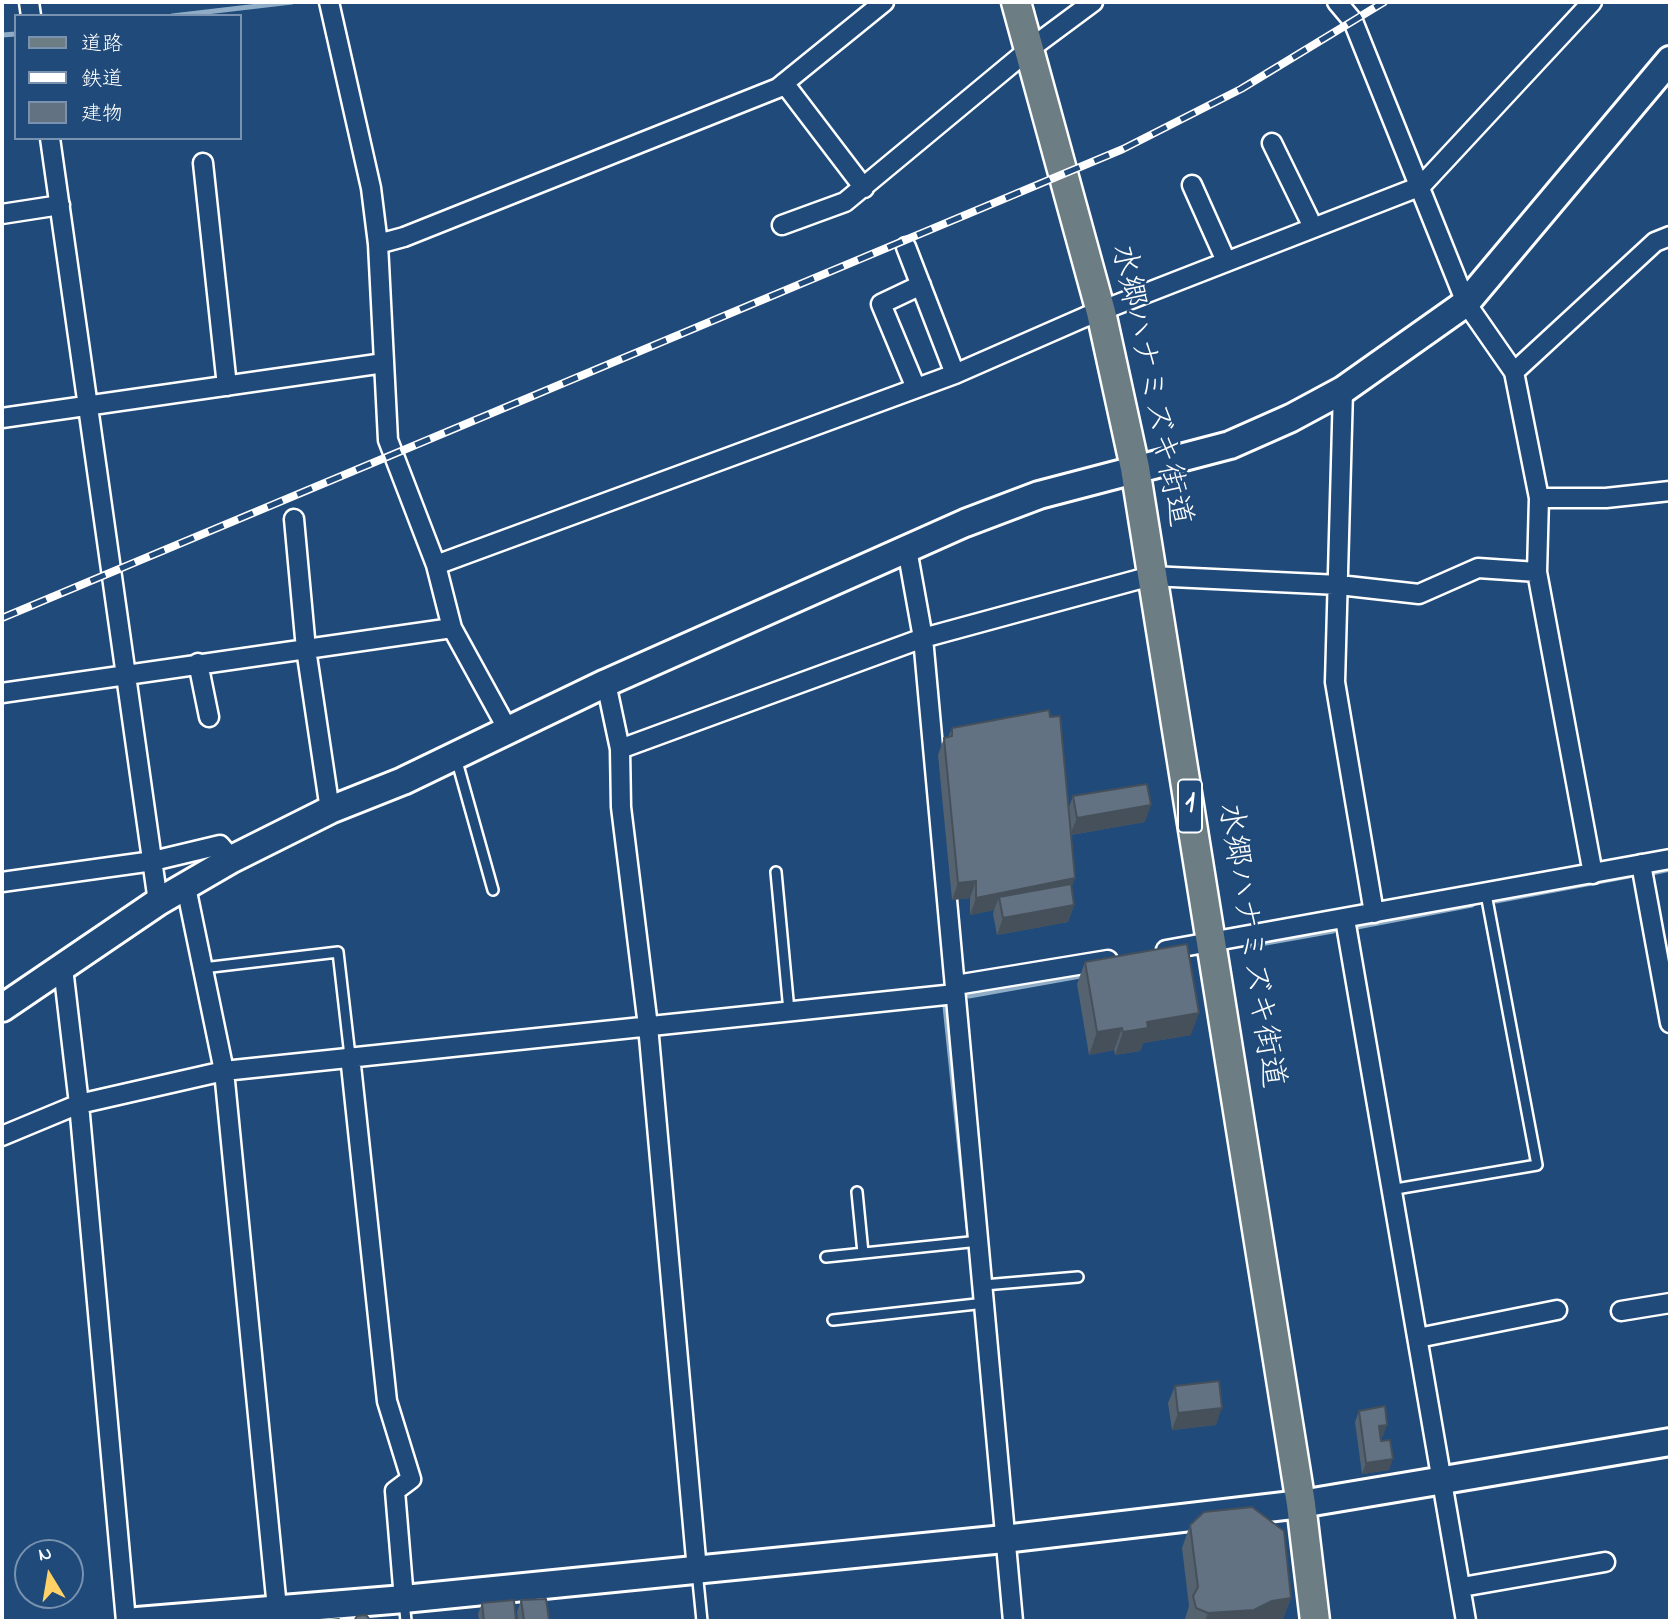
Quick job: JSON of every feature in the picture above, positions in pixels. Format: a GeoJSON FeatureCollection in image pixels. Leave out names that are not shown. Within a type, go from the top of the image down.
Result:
{"type":"FeatureCollection","features":[{"type":"Feature","properties":{"kind":"main road","name":"水郷ハナミズキ街道"},"geometry":{"type":"LineString","coordinates":[[1016,2],[1027,51],[1101,312],[1135,468],[1213,941],[1301,1504],[1315,1621]]}},
{"type":"Feature","properties":{"kind":"street"},"geometry":{"type":"LineString","coordinates":[[378,244],[404,237],[694,123],[784,83],[884,2]]}},
{"type":"Feature","properties":{"kind":"street"},"geometry":{"type":"LineString","coordinates":[[782,225],[845,202],[1027,51],[1093,2]]}},
{"type":"Feature","properties":{"kind":"street"},"geometry":{"type":"LineString","coordinates":[[1337,2],[1353,21],[1466,303],[1514,372],[1539,498],[1537,572],[1592,874]]}},
{"type":"Feature","properties":{"kind":"street"},"geometry":{"type":"LineString","coordinates":[[436,565],[955,374],[1226,261],[1421,186],[1592,2]]}},
{"type":"Feature","properties":{"kind":"street"},"geometry":{"type":"LineString","coordinates":[[330,7],[371,188],[378,244],[388,440],[436,565],[452,628],[508,730]]}},
{"type":"Feature","properties":{"kind":"street"},"geometry":{"type":"LineString","coordinates":[[2,1008],[158,902],[232,859],[330,810],[456,757],[606,683],[907,549],[1039,495],[1230,445],[1291,418],[1343,390],[1466,303],[1670,60]]}},
{"type":"Feature","properties":{"kind":"street"},"geometry":{"type":"LineString","coordinates":[[784,83],[864,188]]}},
{"type":"Feature","properties":{"kind":"street"},"geometry":{"type":"LineString","coordinates":[[50,140],[158,902]]}},
{"type":"Feature","properties":{"kind":"street"},"geometry":{"type":"LineString","coordinates":[[1272,143],[1313,228]]}},
{"type":"Feature","properties":{"kind":"street"},"geometry":{"type":"LineString","coordinates":[[203,163],[227,386]]}},
{"type":"Feature","properties":{"kind":"street"},"geometry":{"type":"LineString","coordinates":[[1192,185],[1226,261]]}},
{"type":"Feature","properties":{"kind":"street"},"geometry":{"type":"LineString","coordinates":[[2,214],[60,205]]}},
{"type":"Feature","properties":{"kind":"street"},"geometry":{"type":"LineString","coordinates":[[1514,372],[1655,242],[1670,236]]}},
{"type":"Feature","properties":{"kind":"street"},"geometry":{"type":"LineString","coordinates":[[906,247],[955,374]]}},
{"type":"Feature","properties":{"kind":"street"},"geometry":{"type":"LineString","coordinates":[[916,388],[881,303],[921,285]]}},
{"type":"Feature","properties":{"kind":"street"},"geometry":{"type":"LineString","coordinates":[[2,418],[384,363]]}},
{"type":"Feature","properties":{"kind":"street"},"geometry":{"type":"LineString","coordinates":[[1343,390],[1335,682],[1374,914]]}},
{"type":"Feature","properties":{"kind":"street"},"geometry":{"type":"LineString","coordinates":[[1539,498],[1606,498],[1670,491]]}},
{"type":"Feature","properties":{"kind":"street"},"geometry":{"type":"LineString","coordinates":[[294,519],[306,649],[330,810]]}},
{"type":"Feature","properties":{"kind":"street"},"geometry":{"type":"LineString","coordinates":[[907,549],[923,638],[1013,1621]]}},
{"type":"Feature","properties":{"kind":"street"},"geometry":{"type":"LineString","coordinates":[[620,749],[923,638],[1151,576],[1339,585],[1419,594],[1478,568],[1537,572]]}},
{"type":"Feature","properties":{"kind":"street"},"geometry":{"type":"LineString","coordinates":[[2,693],[452,628]]}},
{"type":"Feature","properties":{"kind":"street"},"geometry":{"type":"LineString","coordinates":[[198,663],[209,717]]}},
{"type":"Feature","properties":{"kind":"street"},"geometry":{"type":"LineString","coordinates":[[606,683],[620,749],[621,807],[648,1026],[697,1570]]}},
{"type":"Feature","properties":{"kind":"street"},"geometry":{"type":"LineString","coordinates":[[2,882],[153,861],[220,845],[232,859]]}},
{"type":"Feature","properties":{"kind":"street"},"geometry":{"type":"LineString","coordinates":[[2,1136],[79,1104],[224,1071],[789,1011],[956,990],[1670,859]]}},
{"type":"Feature","properties":{"kind":"street"},"geometry":{"type":"LineString","coordinates":[[1641,864],[1670,1023]]}},
{"type":"Feature","properties":{"kind":"street"},"geometry":{"type":"LineString","coordinates":[[186,887],[224,1071],[278,1615]]}},
{"type":"Feature","properties":{"kind":"street"},"geometry":{"type":"LineString","coordinates":[[1345,919],[1390,1190],[1444,1480],[1466,1621]]}},
{"type":"Feature","properties":{"kind":"street"},"geometry":{"type":"LineString","coordinates":[[63,968],[79,1104],[126,1621]]}},
{"type":"Feature","properties":{"kind":"street"},"geometry":{"type":"LineString","coordinates":[[350,1056],[387,1401],[411,1479],[396,1491],[405,1610]]}},
{"type":"Feature","properties":{"kind":"street"},"geometry":{"type":"LineString","coordinates":[[1621,1311],[1670,1303]]}},
{"type":"Feature","properties":{"kind":"street"},"geometry":{"type":"LineString","coordinates":[[1419,1338],[1557,1310]]}},
{"type":"Feature","properties":{"kind":"street"},"geometry":{"type":"LineString","coordinates":[[137,1621],[405,1610],[697,1570],[1004,1539],[1301,1504],[1670,1442]]}},
{"type":"Feature","properties":{"kind":"street"},"geometry":{"type":"LineString","coordinates":[[1462,1587],[1605,1562]]}},
{"type":"Feature","properties":{"kind":"lane"},"geometry":{"type":"LineString","coordinates":[[456,757],[494,890]]}},
{"type":"Feature","properties":{"kind":"lane"},"geometry":{"type":"LineString","coordinates":[[776,872],[789,1011]]}},
{"type":"Feature","properties":{"kind":"lane"},"geometry":{"type":"LineString","coordinates":[[1390,1190],[1536,1165],[1486,894]]}},
{"type":"Feature","properties":{"kind":"lane"},"geometry":{"type":"LineString","coordinates":[[203,968],[338,952],[350,1056]]}},
{"type":"Feature","properties":{"kind":"lane"},"geometry":{"type":"LineString","coordinates":[[856,1192],[863,1254]]}},
{"type":"Feature","properties":{"kind":"lane"},"geometry":{"type":"LineString","coordinates":[[826,1257],[979,1241]]}},
{"type":"Feature","properties":{"kind":"lane"},"geometry":{"type":"LineString","coordinates":[[984,1285],[1077,1277]]}},
{"type":"Feature","properties":{"kind":"lane"},"geometry":{"type":"LineString","coordinates":[[833,1320],[985,1303]]}},
{"type":"Feature","properties":{"kind":"lane"},"geometry":{"type":"LineString","coordinates":[[697,1570],[702,1621]]}},
{"type":"Feature","properties":{"kind":"building"},"geometry":{"type":"Polygon","coordinates":[[[1049,710],[1050,717],[1060,716],[1075,878],[976,898],[976,881],[958,883],[944,738],[952,736],[952,728],[1049,710]]]}},
{"type":"Feature","properties":{"kind":"building"},"geometry":{"type":"Polygon","coordinates":[[[1147,784],[1151,805],[1077,818],[1073,796],[1147,784]]]}},
{"type":"Feature","properties":{"kind":"building"},"geometry":{"type":"Polygon","coordinates":[[[1071,884],[1074,905],[1003,918],[999,897],[1071,884]]]}},
{"type":"Feature","properties":{"kind":"building"},"geometry":{"type":"Polygon","coordinates":[[[1187,944],[1199,1013],[1147,1022],[1148,1028],[1097,1032],[1085,962],[1187,944]]]}},
{"type":"Feature","properties":{"kind":"building"},"geometry":{"type":"Polygon","coordinates":[[[1219,1381],[1222,1408],[1178,1413],[1175,1386],[1219,1381]]]}},
{"type":"Feature","properties":{"kind":"building"},"geometry":{"type":"Polygon","coordinates":[[[1385,1406],[1387,1425],[1379,1426],[1381,1441],[1390,1440],[1393,1459],[1366,1463],[1359,1411],[1385,1406]]]}},
{"type":"Feature","properties":{"kind":"building"},"geometry":{"type":"Polygon","coordinates":[[[1252,1507],[1284,1531],[1291,1598],[1272,1601],[1254,1610],[1208,1613],[1196,1608],[1193,1596],[1198,1587],[1190,1525],[1204,1512],[1252,1507]]]}},
{"type":"Feature","properties":{"kind":"building"},"geometry":{"type":"Polygon","coordinates":[[[546,1599],[549,1620],[524,1620],[521,1600],[546,1599]]]}},
{"type":"Feature","properties":{"kind":"building"},"geometry":{"type":"Polygon","coordinates":[[[514,1600],[516,1621],[484,1621],[482,1603],[514,1600]]]}},
{"type":"Feature","properties":{"kind":"building"},"geometry":{"type":"Polygon","coordinates":[[[366,1615],[371,1621],[354,1621],[357,1616],[366,1615]]]}},
{"type":"Feature","properties":{"kind":"waterway"},"geometry":{"type":"LineString","coordinates":[[189,14],[292,2]]}},
{"type":"Feature","properties":{"kind":"waterway"},"geometry":{"type":"LineString","coordinates":[[2,35],[14,34]]}},
{"type":"Feature","properties":{"kind":"waterway"},"geometry":{"type":"LineString","coordinates":[[1652,873],[1670,869]]}},
{"type":"Feature","properties":{"kind":"waterway"},"geometry":{"type":"LineString","coordinates":[[1496,901],[1629,876]]}},
{"type":"Feature","properties":{"kind":"waterway"},"geometry":{"type":"LineString","coordinates":[[1357,927],[1472,905]]}},
{"type":"Feature","properties":{"kind":"waterway"},"geometry":{"type":"LineString","coordinates":[[1249,946],[1333,931]]}},
{"type":"Feature","properties":{"kind":"waterway"},"geometry":{"type":"LineString","coordinates":[[969,996],[1086,975]]}},
{"type":"Feature","properties":{"kind":"waterway"},"geometry":{"type":"LineString","coordinates":[[945,1006],[968,1228]]}},
{"type":"Feature","properties":{"kind":"railway"},"geometry":{"type":"LineString","coordinates":[[2,618],[1123,149],[1241,89],[1384,2]]}}]}
